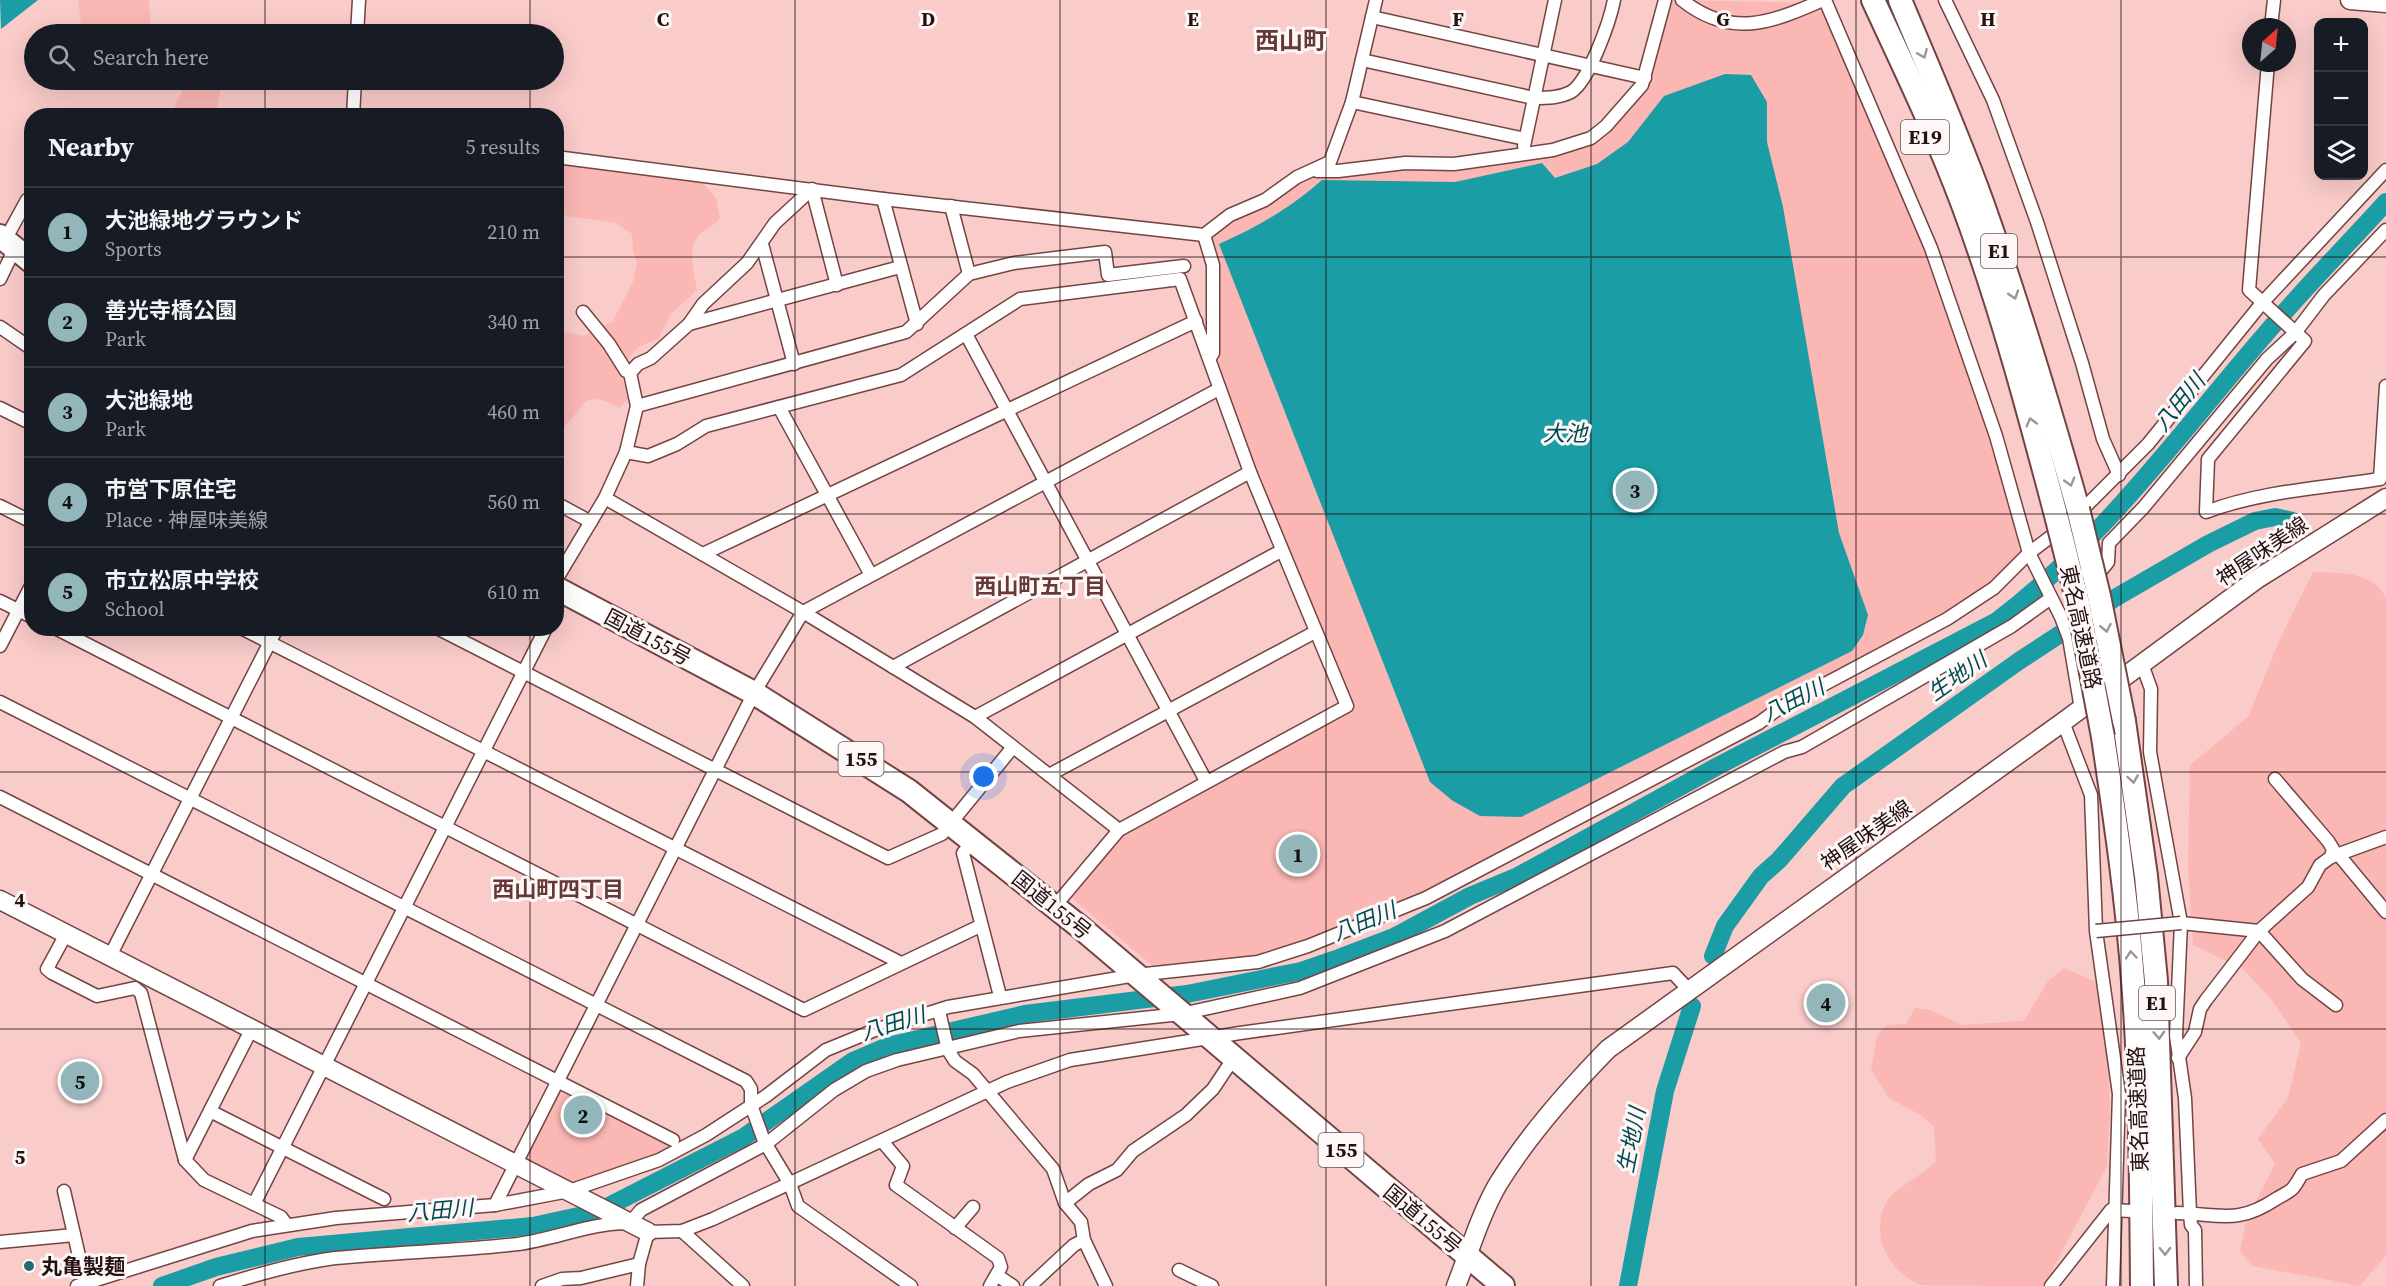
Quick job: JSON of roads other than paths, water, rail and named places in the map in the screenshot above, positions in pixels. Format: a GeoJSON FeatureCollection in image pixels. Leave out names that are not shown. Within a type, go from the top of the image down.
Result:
{"type":"FeatureCollection","features":[{"type":"Feature","properties":{"kind":"highway","name":"E19"},"geometry":{"type":"LineString","coordinates":[[1860,0],[1987,275]]}},
{"type":"Feature","properties":{"kind":"highway","name":"東名高速道路"},"geometry":{"type":"LineString","coordinates":[[1873,0],[1933,131],[1987,275],[2025,399],[2078,603],[2103,737],[2124,880],[2139,1085],[2142,1286]]}},
{"type":"Feature","properties":{"kind":"highway","name":"東名高速道路"},"geometry":{"type":"LineString","coordinates":[[1900,0],[1948,114],[1999,249],[2045,393],[2078,509],[2099,596],[2124,721],[2146,876],[2156,981],[2166,1286]]}},
{"type":"Feature","properties":{"kind":"highway","name":"国道155号"},"geometry":{"type":"LineString","coordinates":[[564,595],[754,693],[856,756],[952,824],[1055,906],[1503,1286]]}},
{"type":"Feature","properties":{"kind":"main road"},"geometry":{"type":"LineString","coordinates":[[2350,0],[2386,3]]}},
{"type":"Feature","properties":{"kind":"main road","name":"神屋味美線"},"geometry":{"type":"LineString","coordinates":[[1456,1286],[1497,1186],[1562,1096],[1608,1049],[2081,709],[2257,579],[2386,498]]}},
{"type":"Feature","properties":{"kind":"main road"},"geometry":{"type":"LineString","coordinates":[[0,900],[516,1163],[648,1233]]}},
{"type":"Feature","properties":{"kind":"street"},"geometry":{"type":"LineString","coordinates":[[358,24],[359,0]]}},
{"type":"Feature","properties":{"kind":"street"},"geometry":{"type":"LineString","coordinates":[[564,158],[883,199],[1204,235],[1230,215],[1265,200],[1297,177],[1316,171],[1330,162],[1352,102],[1376,0]]}},
{"type":"Feature","properties":{"kind":"street"},"geometry":{"type":"LineString","coordinates":[[1522,153],[1555,0]]}},
{"type":"Feature","properties":{"kind":"street"},"geometry":{"type":"LineString","coordinates":[[1362,60],[1534,98],[1557,98],[1573,91],[1590,66],[1611,19],[1614,0]]}},
{"type":"Feature","properties":{"kind":"street"},"geometry":{"type":"LineString","coordinates":[[1316,171],[1338,171],[1405,163],[1454,164],[1575,145],[1591,138],[1613,118],[1642,85],[1665,0]]}},
{"type":"Feature","properties":{"kind":"street"},"geometry":{"type":"LineString","coordinates":[[1682,0],[1706,18],[1723,22],[1761,23],[1779,20],[1824,0],[1930,248],[1996,436],[2029,553],[2061,617],[2068,638],[2081,709]]}},
{"type":"Feature","properties":{"kind":"street"},"geometry":{"type":"LineString","coordinates":[[1946,0],[1993,100],[2037,222],[2082,363],[2103,439],[2119,475]]}},
{"type":"Feature","properties":{"kind":"street"},"geometry":{"type":"LineString","coordinates":[[2272,18],[2274,0]]}},
{"type":"Feature","properties":{"kind":"street"},"geometry":{"type":"LineString","coordinates":[[1372,17],[1645,78]]}},
{"type":"Feature","properties":{"kind":"street"},"geometry":{"type":"LineString","coordinates":[[2267,72],[2249,290],[2305,341],[2208,459],[2206,512],[2233,502],[2267,495],[2380,479],[2386,386]]}},
{"type":"Feature","properties":{"kind":"street"},"geometry":{"type":"LineString","coordinates":[[353,108],[354,90]]}},
{"type":"Feature","properties":{"kind":"street"},"geometry":{"type":"LineString","coordinates":[[1352,102],[1526,139]]}},
{"type":"Feature","properties":{"kind":"street"},"geometry":{"type":"LineString","coordinates":[[64,1191],[74,1235],[81,1284],[252,1231],[336,1218],[495,1205],[569,1191],[659,1160],[752,1107],[826,1050],[875,1030],[1000,996],[1136,975],[1258,962],[1308,946],[1426,898],[1748,729],[1778,709],[1947,618],[1995,588],[2029,553],[2090,504],[2119,475],[2264,306],[2386,170]]}},
{"type":"Feature","properties":{"kind":"street"},"geometry":{"type":"LineString","coordinates":[[630,373],[689,324],[703,304],[747,263],[775,223],[812,189]]}},
{"type":"Feature","properties":{"kind":"street"},"geometry":{"type":"LineString","coordinates":[[812,189],[837,285]]}},
{"type":"Feature","properties":{"kind":"street"},"geometry":{"type":"LineString","coordinates":[[883,199],[917,324]]}},
{"type":"Feature","properties":{"kind":"street"},"geometry":{"type":"LineString","coordinates":[[951,206],[969,274]]}},
{"type":"Feature","properties":{"kind":"street"},"geometry":{"type":"LineString","coordinates":[[0,279],[24,210]]}},
{"type":"Feature","properties":{"kind":"street"},"geometry":{"type":"LineString","coordinates":[[2061,617],[2067,615],[2108,562],[2106,547],[2109,543],[2166,481],[2267,359],[2386,230]]}},
{"type":"Feature","properties":{"kind":"street"},"geometry":{"type":"LineString","coordinates":[[1204,235],[1213,265],[1213,353],[1209,359]]}},
{"type":"Feature","properties":{"kind":"street"},"geometry":{"type":"LineString","coordinates":[[762,244],[794,364]]}},
{"type":"Feature","properties":{"kind":"street"},"geometry":{"type":"LineString","coordinates":[[637,406],[906,332],[969,274],[1014,262],[1105,252],[1108,275],[1184,266]]}},
{"type":"Feature","properties":{"kind":"street"},"geometry":{"type":"LineString","coordinates":[[689,324],[900,267]]}},
{"type":"Feature","properties":{"kind":"street"},"geometry":{"type":"LineString","coordinates":[[626,452],[648,456],[677,444],[706,426],[900,375],[1020,299],[1180,279],[1250,472],[1347,706],[1119,830],[1055,906]]}},
{"type":"Feature","properties":{"kind":"street"},"geometry":{"type":"LineString","coordinates":[[564,579],[626,452],[637,406],[630,373],[626,371],[609,344],[583,312]]}},
{"type":"Feature","properties":{"kind":"street"},"geometry":{"type":"LineString","coordinates":[[703,554],[1196,321]]}},
{"type":"Feature","properties":{"kind":"street"},"geometry":{"type":"LineString","coordinates":[[0,327],[24,344]]}},
{"type":"Feature","properties":{"kind":"street"},"geometry":{"type":"LineString","coordinates":[[966,334],[1206,782]]}},
{"type":"Feature","properties":{"kind":"street"},"geometry":{"type":"LineString","coordinates":[[495,1205],[754,693],[803,612],[1220,389]]}},
{"type":"Feature","properties":{"kind":"street"},"geometry":{"type":"LineString","coordinates":[[779,407],[871,575]]}},
{"type":"Feature","properties":{"kind":"street"},"geometry":{"type":"LineString","coordinates":[[0,408],[24,420]]}},
{"type":"Feature","properties":{"kind":"street"},"geometry":{"type":"LineString","coordinates":[[893,667],[1250,472]]}},
{"type":"Feature","properties":{"kind":"street"},"geometry":{"type":"LineString","coordinates":[[605,498],[803,612],[975,717],[1119,830]]}},
{"type":"Feature","properties":{"kind":"street"},"geometry":{"type":"LineString","coordinates":[[0,506],[24,518]]}},
{"type":"Feature","properties":{"kind":"street"},"geometry":{"type":"LineString","coordinates":[[564,507],[591,522]]}},
{"type":"Feature","properties":{"kind":"street"},"geometry":{"type":"LineString","coordinates":[[975,717],[1281,551]]}},
{"type":"Feature","properties":{"kind":"street"},"geometry":{"type":"LineString","coordinates":[[220,1286],[286,1267],[334,1259],[517,1244],[559,1237],[615,1222],[630,1223],[641,1210],[765,1142],[834,1090],[866,1071],[897,1060],[1019,1031],[1181,1014],[1300,988],[1445,931],[1785,752],[1802,747],[2012,626],[2051,598]]}},
{"type":"Feature","properties":{"kind":"street"},"geometry":{"type":"LineString","coordinates":[[0,646],[24,599]]}},
{"type":"Feature","properties":{"kind":"street"},"geometry":{"type":"LineString","coordinates":[[0,601],[24,613]]}},
{"type":"Feature","properties":{"kind":"street"},"geometry":{"type":"LineString","coordinates":[[1049,775],[1315,632]]}},
{"type":"Feature","properties":{"kind":"street"},"geometry":{"type":"LineString","coordinates":[[71,636],[804,1010],[980,926]]}},
{"type":"Feature","properties":{"kind":"street"},"geometry":{"type":"LineString","coordinates":[[256,636],[902,963]]}},
{"type":"Feature","properties":{"kind":"street"},"geometry":{"type":"LineString","coordinates":[[110,956],[273,636]]}},
{"type":"Feature","properties":{"kind":"street"},"geometry":{"type":"LineString","coordinates":[[453,636],[888,858],[942,834],[1013,747]]}},
{"type":"Feature","properties":{"kind":"street"},"geometry":{"type":"LineString","coordinates":[[254,1204],[542,636]]}},
{"type":"Feature","properties":{"kind":"street"},"geometry":{"type":"LineString","coordinates":[[2142,664],[2151,689],[2150,752],[2181,923],[2176,1036],[2185,1098],[2183,1213],[2195,1230],[2196,1286]]}},
{"type":"Feature","properties":{"kind":"street"},"geometry":{"type":"LineString","coordinates":[[0,702],[746,1081],[751,1089],[752,1107],[765,1142],[790,1184],[798,1206],[911,1286]]}},
{"type":"Feature","properties":{"kind":"street"},"geometry":{"type":"LineString","coordinates":[[2063,722],[2091,795],[2096,931],[2119,1094],[2113,1286]]}},
{"type":"Feature","properties":{"kind":"street"},"geometry":{"type":"LineString","coordinates":[[2275,779],[2328,841],[2334,856],[2386,912]]}},
{"type":"Feature","properties":{"kind":"street"},"geometry":{"type":"LineString","coordinates":[[0,797],[673,1140]]}},
{"type":"Feature","properties":{"kind":"street"},"geometry":{"type":"LineString","coordinates":[[2178,1058],[2194,1032],[2200,1009],[2206,1000],[2259,931],[2301,895],[2320,864],[2334,856],[2386,837]]}},
{"type":"Feature","properties":{"kind":"street"},"geometry":{"type":"LineString","coordinates":[[973,841],[963,853],[980,926],[1000,996]]}},
{"type":"Feature","properties":{"kind":"street"},"geometry":{"type":"LineString","coordinates":[[2096,931],[2181,923],[2259,931],[2302,979],[2336,1005]]}},
{"type":"Feature","properties":{"kind":"street"},"geometry":{"type":"LineString","coordinates":[[66,934],[47,969],[52,973],[97,996],[133,989],[141,993],[185,1161],[204,1180],[281,1217],[287,1225]]}},
{"type":"Feature","properties":{"kind":"street"},"geometry":{"type":"LineString","coordinates":[[637,1286],[639,1264],[648,1233],[682,1231],[790,1184],[988,1091],[1032,1072],[1070,1060],[1209,1038],[1673,973],[1689,989]]}},
{"type":"Feature","properties":{"kind":"street"},"geometry":{"type":"LineString","coordinates":[[939,1011],[948,1048],[955,1061],[974,1074],[1053,1169],[1065,1203],[1081,1222],[1084,1240],[1106,1286]]}},
{"type":"Feature","properties":{"kind":"street"},"geometry":{"type":"LineString","coordinates":[[185,1161],[252,1028]]}},
{"type":"Feature","properties":{"kind":"street"},"geometry":{"type":"LineString","coordinates":[[1065,1203],[1089,1184],[1117,1170],[1133,1151],[1186,1115],[1213,1089],[1233,1059]]}},
{"type":"Feature","properties":{"kind":"street"},"geometry":{"type":"LineString","coordinates":[[210,1111],[384,1200]]}},
{"type":"Feature","properties":{"kind":"street"},"geometry":{"type":"LineString","coordinates":[[2183,1213],[2236,1216],[2258,1212],[2291,1193],[2302,1174],[2341,1161],[2386,1120]]}},
{"type":"Feature","properties":{"kind":"street"},"geometry":{"type":"LineString","coordinates":[[882,1141],[903,1166],[896,1185],[998,1258],[1001,1267],[994,1281],[1013,1286]]}},
{"type":"Feature","properties":{"kind":"street"},"geometry":{"type":"LineString","coordinates":[[955,1228],[973,1207]]}},
{"type":"Feature","properties":{"kind":"street"},"geometry":{"type":"LineString","coordinates":[[2051,1286],[2111,1210],[2131,1211]]}},
{"type":"Feature","properties":{"kind":"street"},"geometry":{"type":"LineString","coordinates":[[682,1231],[743,1286]]}},
{"type":"Feature","properties":{"kind":"street"},"geometry":{"type":"LineString","coordinates":[[0,1242],[74,1235]]}},
{"type":"Feature","properties":{"kind":"street"},"geometry":{"type":"LineString","coordinates":[[1030,1286],[1074,1245],[1084,1240]]}},
{"type":"Feature","properties":{"kind":"street"},"geometry":{"type":"LineString","coordinates":[[542,1286],[562,1279],[581,1278],[639,1264]]}},
{"type":"Feature","properties":{"kind":"street"},"geometry":{"type":"LineString","coordinates":[[1179,1270],[1212,1286]]}},
{"type":"Feature","properties":{"kind":"water"},"geometry":{"type":"Polygon","coordinates":[[[0,0],[38,0],[1,29],[0,0]]]}},
{"type":"Feature","properties":{"kind":"water","name":"大池"},"geometry":{"type":"Polygon","coordinates":[[[1725,74],[1751,75],[1767,102],[1767,142],[1783,207],[1839,533],[1868,615],[1863,635],[1852,651],[1521,817],[1480,816],[1453,801],[1430,782],[1219,244],[1273,216],[1322,180],[1455,182],[1542,163],[1555,178],[1597,164],[1628,142],[1664,96],[1725,74]]]}},
{"type":"Feature","properties":{"kind":"waterway","name":"八田川"},"geometry":{"type":"LineString","coordinates":[[162,1286],[216,1267],[298,1247],[533,1226],[597,1212],[744,1137],[853,1061],[888,1046],[1025,1014],[1187,994],[1301,971],[1394,937],[1470,896],[1518,876],[1716,767],[1997,621],[2037,588],[2110,517],[2289,307],[2386,202]]}},
{"type":"Feature","properties":{"kind":"waterway","name":"生地川"},"geometry":{"type":"LineString","coordinates":[[1713,956],[1725,926],[1761,876],[1779,860],[1843,786],[2019,661],[2115,598],[2208,544],[2255,521],[2275,517],[2293,521]]}},
{"type":"Feature","properties":{"kind":"waterway","name":"生地川"},"geometry":{"type":"LineString","coordinates":[[1628,1286],[1665,1091],[1692,1006]]}},
{"type":"Feature","properties":{"kind":"place","name":"大池緑地"},"geometry":{"type":"Point","coordinates":[1635,490]}},
{"type":"Feature","properties":{"kind":"place","name":"大池緑地グラウンド"},"geometry":{"type":"Point","coordinates":[1298,854]}},
{"type":"Feature","properties":{"kind":"place","name":"市営下原住宅"},"geometry":{"type":"Point","coordinates":[1826,1003]}},
{"type":"Feature","properties":{"kind":"place","name":"市立松原中学校"},"geometry":{"type":"Point","coordinates":[80,1081]}},
{"type":"Feature","properties":{"kind":"place","name":"善光寺橋公園"},"geometry":{"type":"Point","coordinates":[583,1115]}},
{"type":"Feature","properties":{"kind":"place","name":"丸亀製麺"},"geometry":{"type":"Point","coordinates":[29,1266]}},
{"type":"Feature","properties":{"kind":"district","name":"西山町"},"geometry":{"type":"Point","coordinates":[1291,40]}},
{"type":"Feature","properties":{"kind":"district","name":"西山町五丁目"},"geometry":{"type":"Point","coordinates":[1040,586]}},
{"type":"Feature","properties":{"kind":"district","name":"西山町四丁目"},"geometry":{"type":"Point","coordinates":[558,889]}}]}
